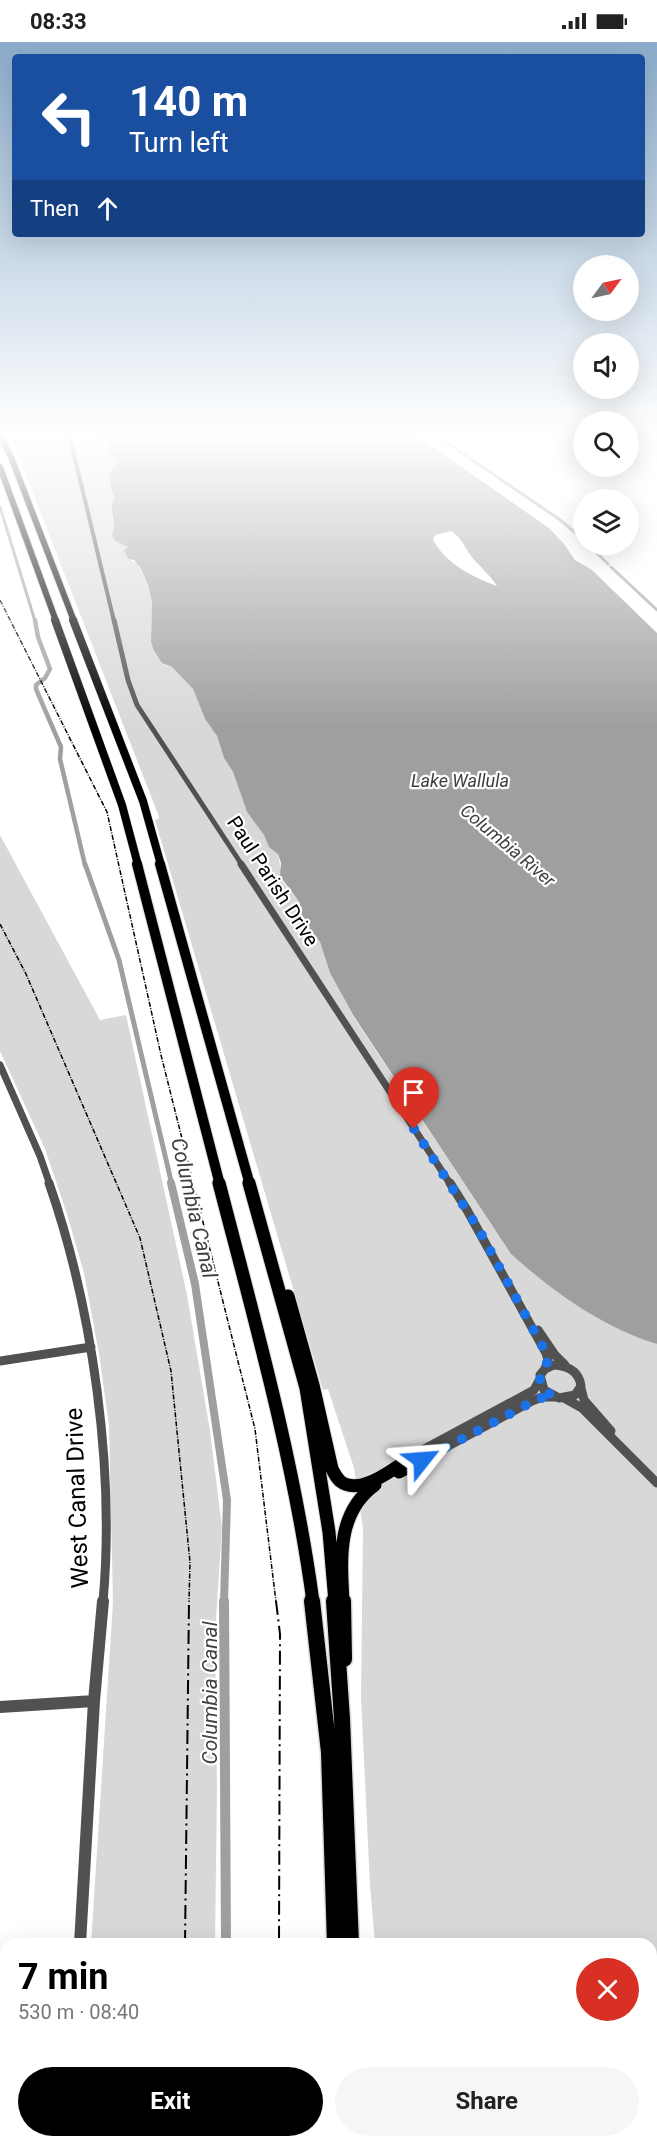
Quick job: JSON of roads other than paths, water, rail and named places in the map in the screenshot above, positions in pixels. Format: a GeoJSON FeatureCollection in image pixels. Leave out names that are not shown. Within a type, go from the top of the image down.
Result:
{"type":"FeatureCollection","features":[{"type":"Feature","properties":{"kind":"highway"},"geometry":{"type":"LineString","coordinates":[[23,532],[122,805],[282,1428],[305,1543],[320,1659],[330,1762],[335,1938]]}},
{"type":"Feature","properties":{"kind":"highway"},"geometry":{"type":"LineString","coordinates":[[39,532],[143,801],[306,1388],[329,1532],[342,1719],[351,1938]]}},
{"type":"Feature","properties":{"kind":"highway"},"geometry":{"type":"LineString","coordinates":[[265,1238],[289,1300],[313,1385],[332,1469],[338,1480],[349,1486],[361,1487],[420,1456]]}},
{"type":"Feature","properties":{"kind":"highway"},"geometry":{"type":"LineString","coordinates":[[342,1719],[345,1635],[343,1552],[344,1531],[348,1517],[358,1500],[368,1490],[420,1456]]}},
{"type":"Feature","properties":{"kind":"street","name":"Paul Parish Drive"},"geometry":{"type":"LineString","coordinates":[[93,532],[128,680],[137,705],[467,1210],[547,1355],[545,1369]]}},
{"type":"Feature","properties":{"kind":"street","name":"West Canal Drive"},"geometry":{"type":"LineString","coordinates":[[0,1065],[40,1156],[65,1228],[84,1304],[103,1457],[106,1568],[94,1701],[80,1938]]}},
{"type":"Feature","properties":{"kind":"street","name":"Paul Parish Drive"},"geometry":{"type":"LineString","coordinates":[[525,1314],[556,1357],[570,1368]]}},
{"type":"Feature","properties":{"kind":"street"},"geometry":{"type":"LineString","coordinates":[[0,1360],[91,1347]]}},
{"type":"Feature","properties":{"kind":"street"},"geometry":{"type":"LineString","coordinates":[[420,1456],[534,1390],[545,1369],[554,1365],[570,1368],[579,1376],[585,1401],[625,1449]]}},
{"type":"Feature","properties":{"kind":"street"},"geometry":{"type":"LineString","coordinates":[[540,1379],[544,1390],[582,1408],[657,1483]]}},
{"type":"Feature","properties":{"kind":"street"},"geometry":{"type":"LineString","coordinates":[[420,1456],[540,1398],[575,1395],[581,1386]]}},
{"type":"Feature","properties":{"kind":"street"},"geometry":{"type":"LineString","coordinates":[[0,1707],[94,1701]]}},
{"type":"Feature","properties":{"kind":"water","name":"Lake Wallula"},"geometry":{"type":"Polygon","coordinates":[[[113,532],[446,532],[435,535],[433,539],[444,555],[469,574],[497,586],[453,532],[553,532],[575,560],[592,570],[657,633],[657,1344],[617,1328],[579,1307],[511,1254],[353,1015],[330,973],[320,942],[305,923],[299,909],[300,903],[280,876],[281,863],[278,854],[269,847],[264,835],[247,812],[233,772],[224,758],[217,736],[205,719],[193,689],[172,667],[162,663],[153,649],[151,641],[152,602],[148,585],[140,567],[134,560],[128,559],[124,550],[128,547],[115,541],[113,532]]]}},
{"type":"Feature","properties":{"kind":"waterway","name":"Columbia Canal"},"geometry":{"type":"LineString","coordinates":[[8,532],[35,621]]}},
{"type":"Feature","properties":{"kind":"waterway"},"geometry":{"type":"LineString","coordinates":[[599,555],[608,564]]}},
{"type":"Feature","properties":{"kind":"waterway"},"geometry":{"type":"LineString","coordinates":[[611,567],[657,610]]}},
{"type":"Feature","properties":{"kind":"waterway","name":"Columbia Canal"},"geometry":{"type":"LineString","coordinates":[[35,620],[38,637],[50,669],[45,678],[36,685],[36,689],[61,747],[60,759],[85,865]]}},
{"type":"Feature","properties":{"kind":"waterway","name":"Columbia Canal"},"geometry":{"type":"LineString","coordinates":[[85,864],[119,960],[172,1185]]}},
{"type":"Feature","properties":{"kind":"waterway","name":"Columbia Canal"},"geometry":{"type":"LineString","coordinates":[[171,1183],[195,1284],[227,1500],[224,1602]]}},
{"type":"Feature","properties":{"kind":"waterway","name":"Columbia Canal"},"geometry":{"type":"LineString","coordinates":[[224,1602],[226,1938]]}},
{"type":"Feature","properties":{"kind":"railway"},"geometry":{"type":"LineString","coordinates":[[0,600],[107,812],[161,1055],[255,1429],[276,1602]]}},
{"type":"Feature","properties":{"kind":"railway"},"geometry":{"type":"LineString","coordinates":[[0,924],[26,974],[140,1238],[171,1371],[190,1562],[189,1602]]}},
{"type":"Feature","properties":{"kind":"railway"},"geometry":{"type":"LineString","coordinates":[[185,1938],[189,1601]]}},
{"type":"Feature","properties":{"kind":"railway"},"geometry":{"type":"LineString","coordinates":[[276,1601],[280,1634],[279,1938]]}},
{"type":"Feature","properties":{"kind":"water label","name":"Columbia River"},"geometry":{"type":"Point","coordinates":[508,845]}}]}
